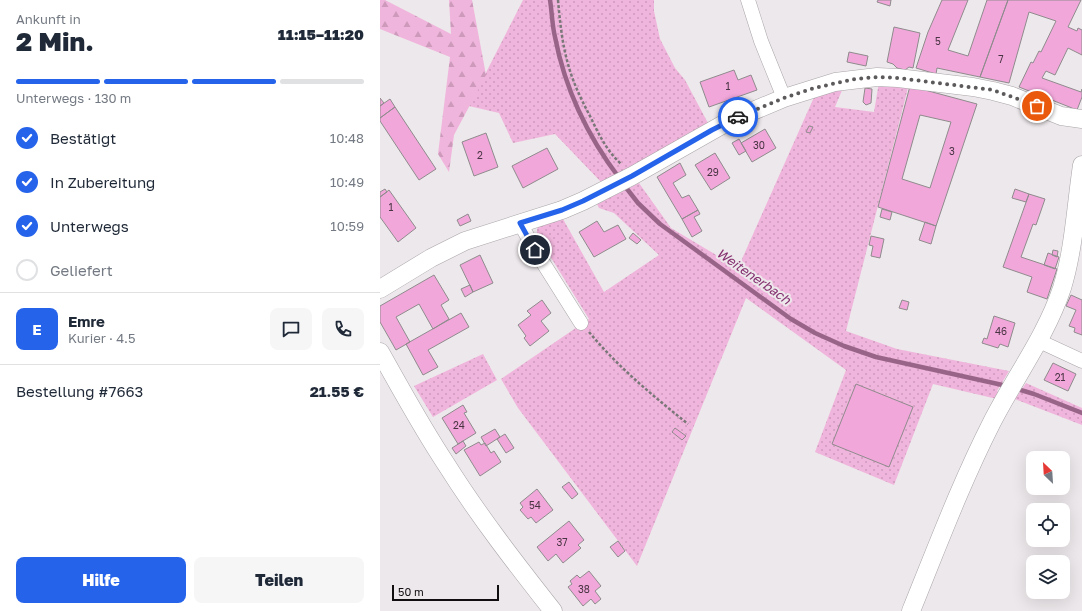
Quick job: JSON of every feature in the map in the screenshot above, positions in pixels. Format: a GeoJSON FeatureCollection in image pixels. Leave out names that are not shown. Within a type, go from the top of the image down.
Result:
{"type":"FeatureCollection","features":[{"type":"Feature","properties":{"kind":"street"},"geometry":{"type":"LineString","coordinates":[[748,0],[761,41],[784,98]]}},
{"type":"Feature","properties":{"kind":"street"},"geometry":{"type":"LineString","coordinates":[[380,289],[448,249],[484,234],[562,210],[612,187],[729,121],[784,98],[835,82],[877,77],[898,78],[993,90],[1061,116],[1082,119]]}},
{"type":"Feature","properties":{"kind":"street"},"geometry":{"type":"LineString","coordinates":[[911,611],[958,496],[993,421],[1038,342],[1053,312],[1062,287],[1067,266],[1082,165]]}},
{"type":"Feature","properties":{"kind":"street"},"geometry":{"type":"LineString","coordinates":[[520,223],[535,250],[581,322]]}},
{"type":"Feature","properties":{"kind":"street"},"geometry":{"type":"LineString","coordinates":[[1038,342],[1082,361]]}},
{"type":"Feature","properties":{"kind":"street"},"geometry":{"type":"LineString","coordinates":[[380,352],[446,465],[477,510],[553,611]]}},
{"type":"Feature","properties":{"kind":"path"},"geometry":{"type":"LineString","coordinates":[[558,0],[562,34],[568,65],[580,95],[610,154],[632,176]]}},
{"type":"Feature","properties":{"kind":"path"},"geometry":{"type":"LineString","coordinates":[[581,322],[616,363],[688,424]]}},
{"type":"Feature","properties":{"kind":"green space"},"geometry":{"type":"Polygon","coordinates":[[[380,0],[385,0],[451,34],[449,0],[472,0],[486,75],[454,135],[449,172],[438,154],[450,57],[380,29],[380,0]]]}},
{"type":"Feature","properties":{"kind":"green space"},"geometry":{"type":"Polygon","coordinates":[[[523,0],[654,0],[654,11],[660,39],[675,68],[685,80],[709,125],[602,183],[555,134],[513,143],[499,113],[469,106],[523,0]]]}},
{"type":"Feature","properties":{"kind":"green space"},"geometry":{"type":"Polygon","coordinates":[[[879,82],[909,84],[846,331],[897,349],[1009,371],[997,391],[1000,393],[997,399],[933,384],[894,485],[815,452],[846,370],[746,298],[637,566],[518,408],[501,379],[589,319],[537,235],[537,229],[540,224],[563,219],[604,292],[659,255],[614,213],[599,208],[597,204],[639,183],[671,228],[738,268],[815,95],[843,88],[835,107],[874,112],[879,82]]]}},
{"type":"Feature","properties":{"kind":"green space"},"geometry":{"type":"Polygon","coordinates":[[[483,354],[497,380],[433,417],[414,386],[483,354]]]}},
{"type":"Feature","properties":{"kind":"green space"},"geometry":{"type":"Polygon","coordinates":[[[1026,383],[1082,408],[1082,425],[1012,398],[1018,395],[1026,383]]]}},
{"type":"Feature","properties":{"kind":"building"},"geometry":{"type":"Polygon","coordinates":[[[878,0],[891,0],[890,6],[877,2],[878,0]]]}},
{"type":"Feature","properties":{"kind":"building"},"geometry":{"type":"Polygon","coordinates":[[[942,0],[968,0],[948,50],[968,56],[987,0],[1008,0],[980,77],[937,68],[936,74],[916,68],[928,32],[942,0]]]}},
{"type":"Feature","properties":{"kind":"building"},"geometry":{"type":"Polygon","coordinates":[[[1008,0],[1081,0],[1068,27],[1077,31],[1078,28],[1082,30],[1082,55],[1068,48],[1055,75],[1046,71],[1042,78],[1081,92],[1082,89],[1082,97],[1077,110],[1019,87],[1031,62],[1033,63],[1039,51],[1041,52],[1056,21],[1029,12],[1009,83],[980,77],[1008,0]]]}},
{"type":"Feature","properties":{"kind":"building"},"geometry":{"type":"Polygon","coordinates":[[[894,27],[920,33],[913,68],[909,67],[905,70],[897,68],[893,64],[887,62],[894,27]]]}},
{"type":"Feature","properties":{"kind":"building"},"geometry":{"type":"Polygon","coordinates":[[[849,52],[868,56],[866,66],[847,62],[849,52]]]}},
{"type":"Feature","properties":{"kind":"building"},"geometry":{"type":"Polygon","coordinates":[[[734,70],[738,80],[751,75],[757,90],[709,107],[700,82],[734,70]]]}},
{"type":"Feature","properties":{"kind":"building"},"geometry":{"type":"Polygon","coordinates":[[[910,86],[977,104],[936,226],[878,207],[910,86]],[[920,115],[902,179],[930,188],[951,122],[920,115]]]}},
{"type":"Feature","properties":{"kind":"building"},"geometry":{"type":"Polygon","coordinates":[[[865,88],[872,89],[871,103],[866,105],[863,102],[865,88]]]}},
{"type":"Feature","properties":{"kind":"building"},"geometry":{"type":"Polygon","coordinates":[[[380,98],[384,103],[380,106],[380,98]]]}},
{"type":"Feature","properties":{"kind":"building"},"geometry":{"type":"Polygon","coordinates":[[[390,99],[395,107],[380,118],[380,106],[390,99]]]}},
{"type":"Feature","properties":{"kind":"building"},"geometry":{"type":"Polygon","coordinates":[[[395,107],[436,169],[419,180],[380,121],[380,118],[395,107]]]}},
{"type":"Feature","properties":{"kind":"building"},"geometry":{"type":"Polygon","coordinates":[[[809,126],[813,127],[810,133],[806,132],[809,126]]]}},
{"type":"Feature","properties":{"kind":"building"},"geometry":{"type":"Polygon","coordinates":[[[765,129],[776,148],[752,162],[741,143],[765,129]]]}},
{"type":"Feature","properties":{"kind":"building"},"geometry":{"type":"Polygon","coordinates":[[[486,133],[498,167],[474,176],[462,142],[486,133]]]}},
{"type":"Feature","properties":{"kind":"building"},"geometry":{"type":"Polygon","coordinates":[[[739,139],[746,151],[739,155],[732,143],[739,139]]]}},
{"type":"Feature","properties":{"kind":"building"},"geometry":{"type":"Polygon","coordinates":[[[547,148],[558,169],[523,188],[512,166],[547,148]]]}},
{"type":"Feature","properties":{"kind":"building"},"geometry":{"type":"Polygon","coordinates":[[[715,153],[730,178],[711,190],[695,165],[715,153]]]}},
{"type":"Feature","properties":{"kind":"building"},"geometry":{"type":"Polygon","coordinates":[[[680,163],[686,175],[673,183],[682,198],[689,195],[698,210],[682,219],[657,177],[680,163]]]}},
{"type":"Feature","properties":{"kind":"building"},"geometry":{"type":"Polygon","coordinates":[[[385,189],[387,192],[380,197],[380,192],[385,189]]]}},
{"type":"Feature","properties":{"kind":"building"},"geometry":{"type":"Polygon","coordinates":[[[1015,189],[1029,194],[1026,202],[1012,198],[1015,189]]]}},
{"type":"Feature","properties":{"kind":"building"},"geometry":{"type":"Polygon","coordinates":[[[389,190],[416,228],[398,242],[380,217],[380,197],[389,190]]]}},
{"type":"Feature","properties":{"kind":"building"},"geometry":{"type":"Polygon","coordinates":[[[1029,194],[1045,199],[1036,225],[1033,224],[1021,257],[1057,269],[1047,299],[1027,292],[1032,277],[1003,267],[1029,194]]]}},
{"type":"Feature","properties":{"kind":"building"},"geometry":{"type":"Polygon","coordinates":[[[882,209],[892,212],[890,220],[880,217],[882,209]]]}},
{"type":"Feature","properties":{"kind":"building"},"geometry":{"type":"Polygon","coordinates":[[[698,210],[700,214],[694,217],[702,231],[692,237],[682,219],[698,210]]]}},
{"type":"Feature","properties":{"kind":"building"},"geometry":{"type":"Polygon","coordinates":[[[468,214],[471,221],[460,226],[457,220],[468,214]]]}},
{"type":"Feature","properties":{"kind":"building"},"geometry":{"type":"Polygon","coordinates":[[[597,221],[604,232],[618,225],[626,239],[594,257],[579,232],[597,221]]]}},
{"type":"Feature","properties":{"kind":"building"},"geometry":{"type":"Polygon","coordinates":[[[925,222],[936,226],[931,244],[919,240],[925,222]]]}},
{"type":"Feature","properties":{"kind":"building"},"geometry":{"type":"Polygon","coordinates":[[[633,233],[641,240],[637,244],[629,238],[633,233]]]}},
{"type":"Feature","properties":{"kind":"building"},"geometry":{"type":"Polygon","coordinates":[[[871,236],[884,239],[880,258],[871,256],[873,246],[869,245],[871,236]]]}},
{"type":"Feature","properties":{"kind":"building"},"geometry":{"type":"Polygon","coordinates":[[[1053,250],[1058,251],[1057,257],[1052,255],[1053,250]]]}},
{"type":"Feature","properties":{"kind":"building"},"geometry":{"type":"Polygon","coordinates":[[[1048,253],[1059,257],[1055,269],[1044,265],[1048,253]]]}},
{"type":"Feature","properties":{"kind":"building"},"geometry":{"type":"Polygon","coordinates":[[[480,255],[493,283],[473,292],[460,265],[480,255]]]}},
{"type":"Feature","properties":{"kind":"building"},"geometry":{"type":"Polygon","coordinates":[[[434,275],[449,300],[441,305],[449,319],[433,329],[419,304],[396,317],[410,342],[396,350],[380,322],[380,306],[434,275]]]}},
{"type":"Feature","properties":{"kind":"building"},"geometry":{"type":"Polygon","coordinates":[[[470,285],[473,292],[465,297],[461,289],[470,285]]]}},
{"type":"Feature","properties":{"kind":"building"},"geometry":{"type":"Polygon","coordinates":[[[1071,295],[1082,300],[1082,335],[1074,332],[1075,328],[1069,326],[1076,310],[1066,306],[1071,295]]]}},
{"type":"Feature","properties":{"kind":"building"},"geometry":{"type":"Polygon","coordinates":[[[542,300],[551,313],[541,321],[549,331],[530,346],[524,338],[526,336],[518,325],[531,315],[527,311],[542,300]]]}},
{"type":"Feature","properties":{"kind":"building"},"geometry":{"type":"Polygon","coordinates":[[[902,300],[909,302],[907,310],[899,308],[902,300]]]}},
{"type":"Feature","properties":{"kind":"building"},"geometry":{"type":"Polygon","coordinates":[[[461,313],[469,327],[428,350],[438,367],[423,375],[406,344],[461,313]]]}},
{"type":"Feature","properties":{"kind":"building"},"geometry":{"type":"Polygon","coordinates":[[[994,316],[1015,323],[1008,347],[1000,344],[998,348],[982,343],[984,338],[987,339],[994,316]]]}},
{"type":"Feature","properties":{"kind":"building"},"geometry":{"type":"Polygon","coordinates":[[[1053,363],[1076,374],[1068,391],[1044,380],[1053,363]]]}},
{"type":"Feature","properties":{"kind":"building"},"geometry":{"type":"Polygon","coordinates":[[[856,384],[913,407],[889,467],[832,444],[856,384]]]}},
{"type":"Feature","properties":{"kind":"building"},"geometry":{"type":"Polygon","coordinates":[[[463,405],[467,412],[464,413],[476,433],[458,444],[442,418],[463,405]]]}},
{"type":"Feature","properties":{"kind":"building"},"geometry":{"type":"Polygon","coordinates":[[[675,428],[686,436],[682,440],[672,432],[675,428]]]}},
{"type":"Feature","properties":{"kind":"building"},"geometry":{"type":"Polygon","coordinates":[[[495,429],[500,437],[486,446],[481,437],[495,429]]]}},
{"type":"Feature","properties":{"kind":"building"},"geometry":{"type":"Polygon","coordinates":[[[505,434],[514,448],[506,453],[497,439],[505,434]]]}},
{"type":"Feature","properties":{"kind":"building"},"geometry":{"type":"Polygon","coordinates":[[[463,441],[466,446],[456,454],[452,448],[463,441]]]}},
{"type":"Feature","properties":{"kind":"building"},"geometry":{"type":"Polygon","coordinates":[[[479,442],[481,445],[485,443],[491,453],[494,451],[501,462],[480,476],[464,450],[479,442]]]}},
{"type":"Feature","properties":{"kind":"building"},"geometry":{"type":"Polygon","coordinates":[[[569,482],[578,494],[572,499],[562,487],[569,482]]]}},
{"type":"Feature","properties":{"kind":"building"},"geometry":{"type":"Polygon","coordinates":[[[537,489],[553,510],[536,523],[531,517],[528,519],[520,510],[523,507],[520,503],[537,489]]]}},
{"type":"Feature","properties":{"kind":"building"},"geometry":{"type":"Polygon","coordinates":[[[569,521],[584,540],[578,545],[581,548],[563,563],[556,554],[548,561],[537,547],[569,521]]]}},
{"type":"Feature","properties":{"kind":"building"},"geometry":{"type":"Polygon","coordinates":[[[618,541],[625,551],[618,557],[610,547],[618,541]]]}},
{"type":"Feature","properties":{"kind":"building"},"geometry":{"type":"Polygon","coordinates":[[[589,571],[601,586],[595,591],[601,599],[595,604],[591,599],[583,606],[568,587],[572,584],[570,581],[577,575],[580,578],[589,571]]]}},
{"type":"Feature","properties":{"kind":"waterway","name":"Weitenerbach"},"geometry":{"type":"LineString","coordinates":[[550,0],[553,28],[559,56],[579,112],[608,163],[620,179]]}},
{"type":"Feature","properties":{"kind":"waterway","name":"Weitenerbach"},"geometry":{"type":"LineString","coordinates":[[624,185],[638,203],[660,224],[791,319],[815,333],[844,346],[876,357],[1007,386]]}},
{"type":"Feature","properties":{"kind":"waterway","name":"Weitenerbach"},"geometry":{"type":"LineString","coordinates":[[1014,388],[1034,394],[1082,413]]}},
{"type":"Feature","properties":{"kind":"way so far"},"geometry":{"type":"LineString","coordinates":[[738,117],[784,98],[814,88],[835,82],[877,77],[898,78],[993,90],[1037,106]]}},
{"type":"Feature","properties":{"kind":"route"},"geometry":{"type":"LineString","coordinates":[[535,250],[520,223],[562,210],[612,187],[712,130],[738,117]]}}]}
